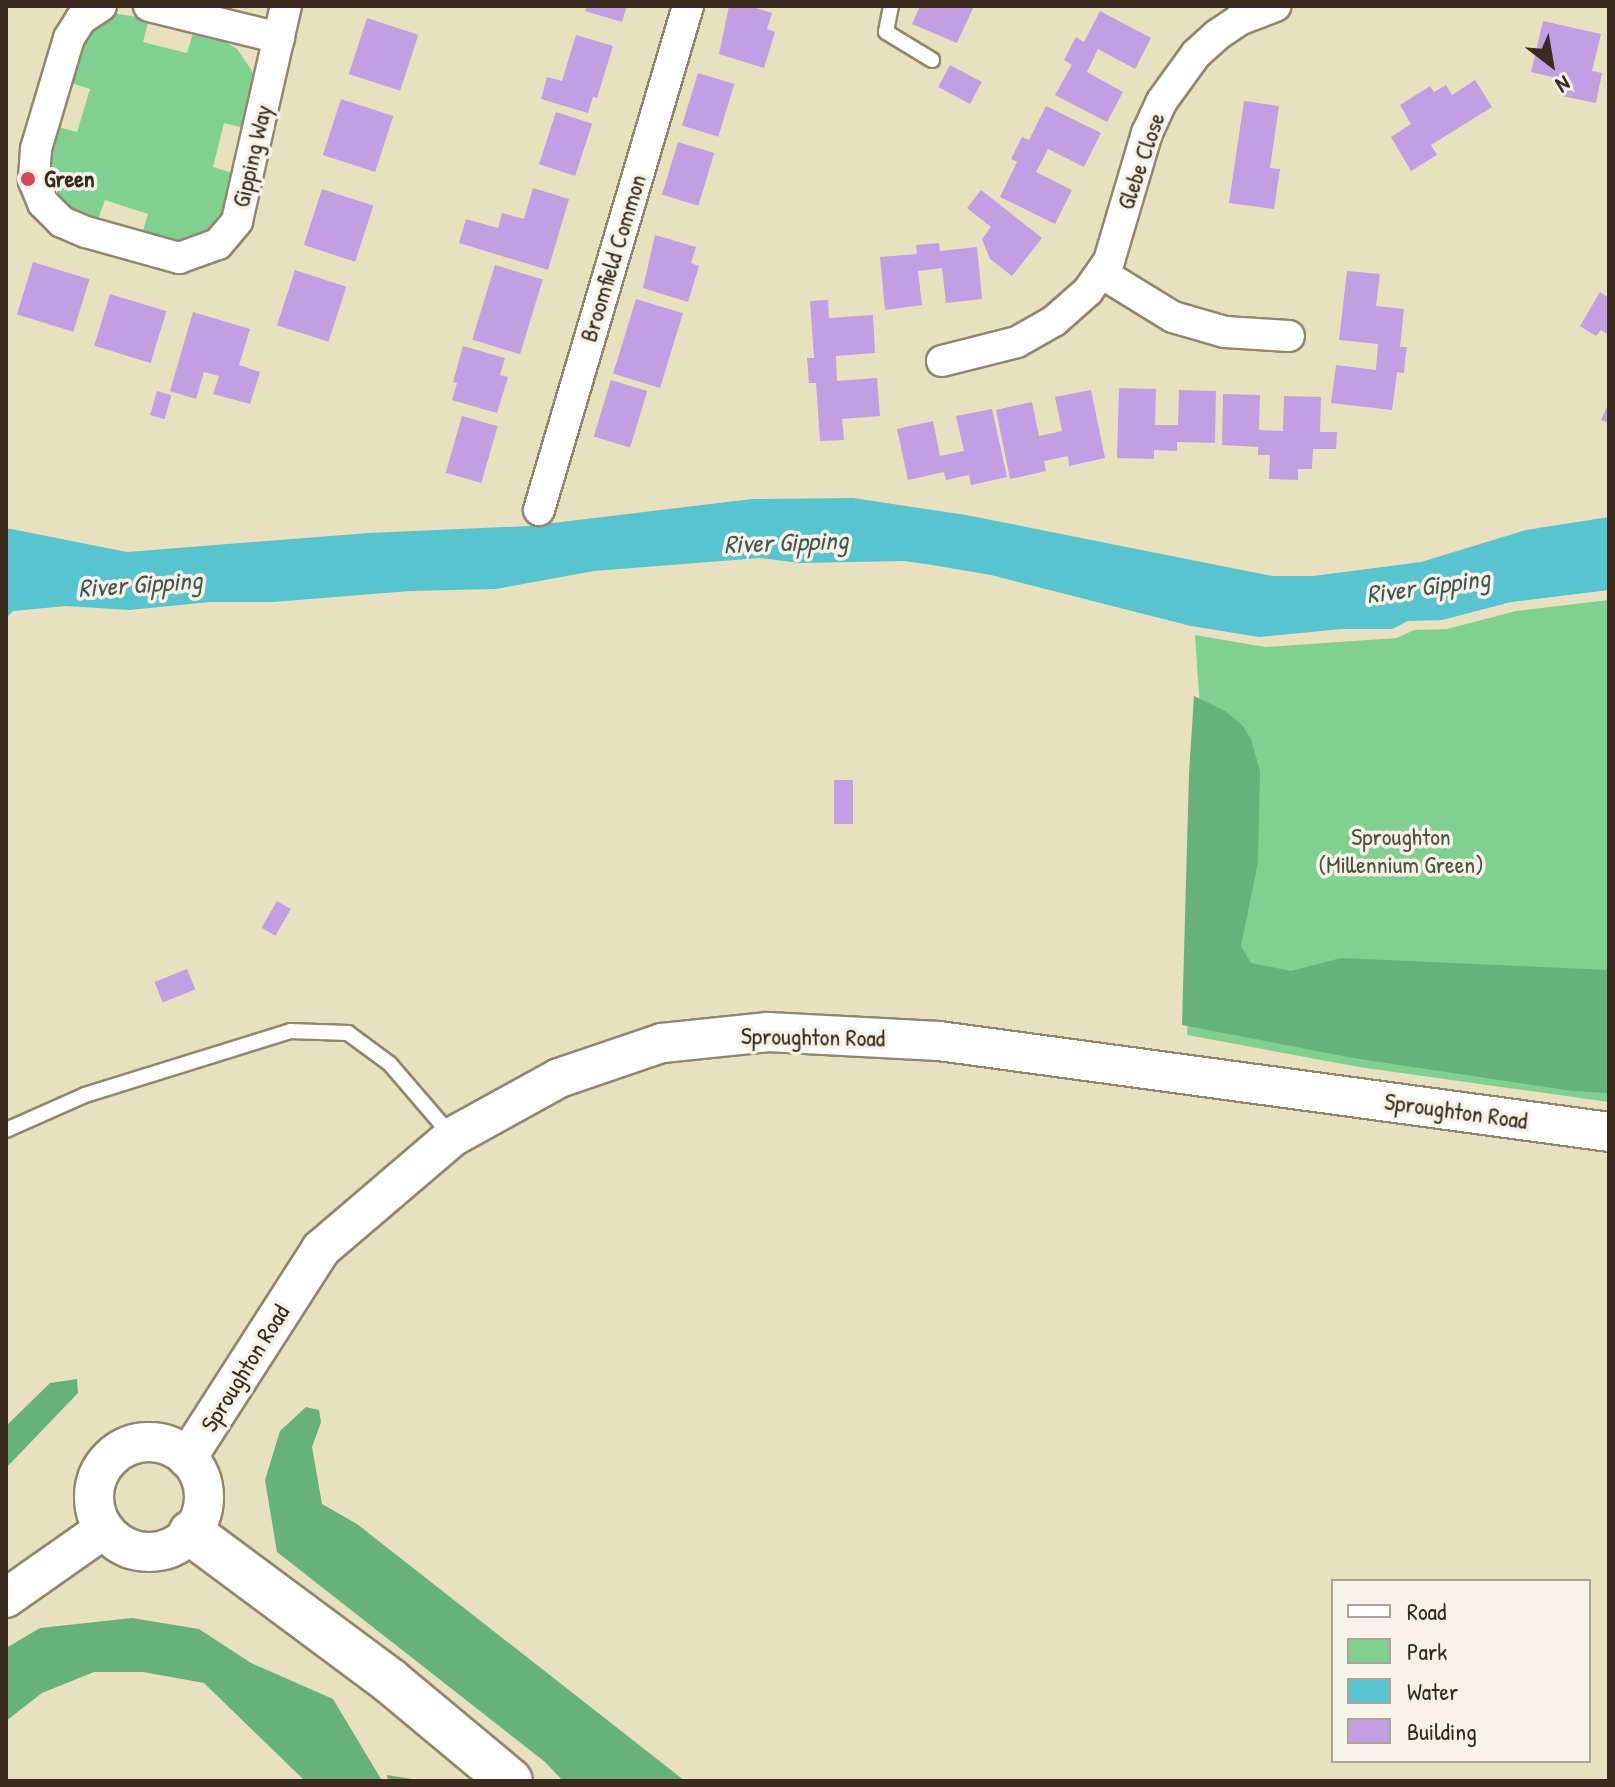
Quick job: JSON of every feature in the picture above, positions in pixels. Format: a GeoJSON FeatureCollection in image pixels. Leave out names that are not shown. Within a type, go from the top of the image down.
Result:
{"type":"FeatureCollection","features":[{"type":"Feature","properties":{"kind":"highway"},"geometry":{"type":"LineString","coordinates":[[191,1533],[390,1681],[510,1781]]}},
{"type":"Feature","properties":{"kind":"street","name":"Gipping Way"},"geometry":{"type":"LineString","coordinates":[[101,6],[81,19],[69,38],[36,149],[34,181],[43,203],[62,222],[179,258],[206,250],[230,233],[237,221],[286,6]]}},
{"type":"Feature","properties":{"kind":"street"},"geometry":{"type":"LineString","coordinates":[[149,6],[279,38]]}},
{"type":"Feature","properties":{"kind":"street","name":"Broomfield Common"},"geometry":{"type":"LineString","coordinates":[[539,510],[688,6]]}},
{"type":"Feature","properties":{"kind":"street","name":"Glebe Close"},"geometry":{"type":"LineString","coordinates":[[942,361],[999,349],[1036,332],[1073,306],[1103,274],[1147,133],[1162,101],[1196,54],[1217,35],[1239,20],[1275,6]]}},
{"type":"Feature","properties":{"kind":"street"},"geometry":{"type":"LineString","coordinates":[[1103,274],[1173,317],[1225,332],[1289,336]]}},
{"type":"Feature","properties":{"kind":"street","name":"Sproughton Road"},"geometry":{"type":"LineString","coordinates":[[187,1458],[321,1249],[452,1137],[559,1078],[662,1043],[768,1032],[939,1041],[1609,1132]]}},
{"type":"Feature","properties":{"kind":"street"},"geometry":{"type":"LineString","coordinates":[[140,1443],[158,1443],[187,1458],[203,1486],[204,1503],[191,1533],[179,1543],[150,1552],[121,1545],[104,1529],[94,1507],[94,1489],[109,1459],[140,1443]]}},
{"type":"Feature","properties":{"kind":"street"},"geometry":{"type":"LineString","coordinates":[[6,1598],[104,1529]]}},
{"type":"Feature","properties":{"kind":"lane"},"geometry":{"type":"LineString","coordinates":[[891,6],[886,32],[932,60]]}},
{"type":"Feature","properties":{"kind":"lane"},"geometry":{"type":"LineString","coordinates":[[6,1130],[85,1095],[290,1031],[348,1033],[390,1064],[452,1137]]}},
{"type":"Feature","properties":{"kind":"green space"},"geometry":{"type":"Polygon","coordinates":[[[113,13],[149,19],[143,42],[187,53],[194,30],[212,34],[237,49],[252,71],[254,82],[248,129],[224,123],[213,167],[236,174],[228,207],[215,229],[184,244],[141,237],[148,214],[105,200],[97,222],[69,211],[53,195],[46,172],[54,126],[77,132],[90,89],[68,82],[77,52],[91,26],[113,13]]]}},
{"type":"Feature","properties":{"kind":"green space","name":"Sproughton (Millennium Green)"},"geometry":{"type":"Polygon","coordinates":[[[1609,600],[1609,1102],[1359,1067],[1187,1035],[1200,709],[1195,635],[1265,647],[1397,638],[1414,630],[1447,629],[1516,611],[1609,600]]]}},
{"type":"Feature","properties":{"kind":"green space"},"geometry":{"type":"Polygon","coordinates":[[[1194,696],[1225,711],[1242,725],[1251,739],[1260,771],[1258,862],[1241,946],[1251,963],[1291,971],[1341,958],[1609,970],[1609,1093],[1573,1091],[1353,1058],[1182,1025],[1194,696]]]}},
{"type":"Feature","properties":{"kind":"green space"},"geometry":{"type":"Polygon","coordinates":[[[77,1379],[78,1393],[6,1468],[6,1426],[50,1383],[77,1379]]]}},
{"type":"Feature","properties":{"kind":"green space"},"geometry":{"type":"Polygon","coordinates":[[[306,1407],[319,1410],[321,1422],[312,1447],[322,1504],[357,1524],[685,1781],[563,1781],[545,1762],[277,1552],[265,1480],[280,1431],[306,1407]]]}},
{"type":"Feature","properties":{"kind":"green space"},"geometry":{"type":"Polygon","coordinates":[[[132,1618],[199,1629],[251,1663],[333,1699],[381,1779],[388,1781],[305,1781],[204,1683],[143,1672],[94,1672],[42,1693],[6,1721],[6,1648],[40,1628],[132,1618]]]}},
{"type":"Feature","properties":{"kind":"green space"},"geometry":{"type":"Polygon","coordinates":[[[387,1775],[425,1781],[388,1781],[387,1775]]]}},
{"type":"Feature","properties":{"kind":"water","name":"River Gipping"},"geometry":{"type":"Polygon","coordinates":[[[853,498],[966,515],[1272,576],[1313,576],[1421,562],[1526,530],[1609,517],[1609,590],[1511,602],[1442,620],[1408,621],[1392,629],[1341,629],[1259,637],[1191,626],[991,575],[932,565],[904,561],[800,563],[760,558],[594,571],[496,589],[410,591],[273,602],[210,602],[129,610],[66,606],[13,611],[6,618],[6,528],[127,552],[369,533],[528,526],[752,499],[853,498]]]}},
{"type":"Feature","properties":{"kind":"building"},"geometry":{"type":"Polygon","coordinates":[[[587,6],[627,6],[622,22],[585,11],[587,6]]]}},
{"type":"Feature","properties":{"kind":"building"},"geometry":{"type":"Polygon","coordinates":[[[729,6],[749,6],[772,13],[767,29],[775,32],[764,68],[719,54],[729,6]]]}},
{"type":"Feature","properties":{"kind":"building"},"geometry":{"type":"Polygon","coordinates":[[[920,6],[974,6],[957,43],[912,24],[920,6]]]}},
{"type":"Feature","properties":{"kind":"building"},"geometry":{"type":"Polygon","coordinates":[[[1100,11],[1151,38],[1135,69],[1098,49],[1087,72],[1123,92],[1107,122],[1055,95],[1072,65],[1064,60],[1076,37],[1084,42],[1100,11]]]}},
{"type":"Feature","properties":{"kind":"building"},"geometry":{"type":"Polygon","coordinates":[[[367,18],[418,35],[400,91],[349,74],[367,18]]]}},
{"type":"Feature","properties":{"kind":"building"},"geometry":{"type":"Polygon","coordinates":[[[1543,21],[1601,34],[1592,71],[1602,73],[1596,103],[1562,96],[1565,80],[1531,72],[1543,21]]]}},
{"type":"Feature","properties":{"kind":"building"},"geometry":{"type":"Polygon","coordinates":[[[576,35],[613,46],[597,98],[593,97],[588,113],[541,99],[547,77],[562,81],[576,35]]]}},
{"type":"Feature","properties":{"kind":"building"},"geometry":{"type":"Polygon","coordinates":[[[950,65],[982,82],[970,104],[938,87],[950,65]]]}},
{"type":"Feature","properties":{"kind":"building"},"geometry":{"type":"Polygon","coordinates":[[[698,73],[734,84],[718,137],[682,126],[698,73]]]}},
{"type":"Feature","properties":{"kind":"building"},"geometry":{"type":"Polygon","coordinates":[[[1475,80],[1492,107],[1431,145],[1437,155],[1411,171],[1391,137],[1411,124],[1400,105],[1430,86],[1434,92],[1446,85],[1452,95],[1475,80]]]}},
{"type":"Feature","properties":{"kind":"building"},"geometry":{"type":"Polygon","coordinates":[[[341,99],[393,116],[375,172],[323,155],[341,99]]]}},
{"type":"Feature","properties":{"kind":"building"},"geometry":{"type":"Polygon","coordinates":[[[1244,101],[1279,106],[1270,168],[1280,169],[1274,209],[1229,203],[1244,101]]]}},
{"type":"Feature","properties":{"kind":"building"},"geometry":{"type":"Polygon","coordinates":[[[1046,106],[1101,133],[1084,167],[1048,149],[1036,172],[1072,190],[1055,224],[1000,197],[1017,162],[1011,159],[1022,137],[1029,140],[1046,106]]]}},
{"type":"Feature","properties":{"kind":"building"},"geometry":{"type":"Polygon","coordinates":[[[556,112],[592,124],[575,176],[539,164],[556,112]]]}},
{"type":"Feature","properties":{"kind":"building"},"geometry":{"type":"Polygon","coordinates":[[[678,142],[714,153],[698,206],[662,195],[678,142]]]}},
{"type":"Feature","properties":{"kind":"building"},"geometry":{"type":"Polygon","coordinates":[[[533,188],[569,199],[548,270],[459,243],[466,219],[498,228],[502,213],[524,219],[533,188]]]}},
{"type":"Feature","properties":{"kind":"building"},"geometry":{"type":"Polygon","coordinates":[[[322,189],[373,206],[355,262],[304,245],[322,189]]]}},
{"type":"Feature","properties":{"kind":"building"},"geometry":{"type":"Polygon","coordinates":[[[981,190],[1042,238],[1012,276],[990,259],[982,239],[991,227],[967,208],[981,190]]]}},
{"type":"Feature","properties":{"kind":"building"},"geometry":{"type":"Polygon","coordinates":[[[655,235],[696,247],[691,263],[699,266],[688,302],[643,288],[655,235]]]}},
{"type":"Feature","properties":{"kind":"building"},"geometry":{"type":"Polygon","coordinates":[[[939,243],[940,251],[977,247],[982,299],[946,303],[942,268],[918,271],[922,305],[885,310],[880,257],[917,254],[916,245],[939,243]]]}},
{"type":"Feature","properties":{"kind":"building"},"geometry":{"type":"Polygon","coordinates":[[[33,262],[89,279],[73,332],[17,315],[33,262]]]}},
{"type":"Feature","properties":{"kind":"building"},"geometry":{"type":"Polygon","coordinates":[[[495,265],[543,280],[520,354],[472,340],[495,265]]]}},
{"type":"Feature","properties":{"kind":"building"},"geometry":{"type":"Polygon","coordinates":[[[295,270],[346,287],[328,342],[277,325],[295,270]]]}},
{"type":"Feature","properties":{"kind":"building"},"geometry":{"type":"Polygon","coordinates":[[[1347,271],[1380,274],[1376,306],[1404,309],[1400,347],[1407,347],[1404,373],[1397,372],[1392,410],[1331,403],[1336,365],[1376,370],[1378,344],[1339,340],[1347,271]]]}},
{"type":"Feature","properties":{"kind":"building"},"geometry":{"type":"Polygon","coordinates":[[[1600,292],[1609,298],[1609,335],[1601,330],[1596,336],[1580,326],[1600,292]]]}},
{"type":"Feature","properties":{"kind":"building"},"geometry":{"type":"Polygon","coordinates":[[[110,294],[166,311],[151,363],[94,346],[110,294]]]}},
{"type":"Feature","properties":{"kind":"building"},"geometry":{"type":"Polygon","coordinates":[[[636,299],[683,313],[660,388],[613,374],[636,299]]]}},
{"type":"Feature","properties":{"kind":"building"},"geometry":{"type":"Polygon","coordinates":[[[828,300],[829,318],[873,315],[875,353],[836,356],[837,381],[877,378],[880,416],[842,419],[844,440],[820,441],[816,383],[809,383],[807,358],[814,358],[810,301],[828,300]]]}},
{"type":"Feature","properties":{"kind":"building"},"geometry":{"type":"Polygon","coordinates":[[[193,312],[250,329],[239,365],[260,372],[250,404],[213,394],[219,376],[204,372],[196,399],[170,391],[193,312]]]}},
{"type":"Feature","properties":{"kind":"building"},"geometry":{"type":"Polygon","coordinates":[[[463,346],[505,358],[500,375],[508,377],[497,413],[452,400],[457,383],[453,382],[463,346]]]}},
{"type":"Feature","properties":{"kind":"building"},"geometry":{"type":"Polygon","coordinates":[[[611,380],[647,391],[630,448],[594,436],[611,380]]]}},
{"type":"Feature","properties":{"kind":"building"},"geometry":{"type":"Polygon","coordinates":[[[1119,388],[1156,389],[1155,425],[1178,425],[1179,390],[1216,391],[1215,443],[1177,442],[1177,451],[1154,450],[1154,459],[1117,458],[1119,388]]]}},
{"type":"Feature","properties":{"kind":"building"},"geometry":{"type":"Polygon","coordinates":[[[1091,390],[1105,458],[1069,466],[1068,456],[1044,461],[1046,471],[1010,479],[996,410],[1032,402],[1039,436],[1062,431],[1055,397],[1091,390]]]}},
{"type":"Feature","properties":{"kind":"building"},"geometry":{"type":"Polygon","coordinates":[[[157,391],[171,395],[165,419],[150,415],[157,391]]]}},
{"type":"Feature","properties":{"kind":"building"},"geometry":{"type":"Polygon","coordinates":[[[1223,394],[1260,395],[1259,430],[1283,431],[1284,396],[1321,397],[1320,432],[1337,432],[1336,449],[1313,449],[1312,469],[1298,469],[1298,480],[1269,479],[1270,455],[1258,455],[1258,447],[1222,445],[1223,394]]]}},
{"type":"Feature","properties":{"kind":"building"},"geometry":{"type":"Polygon","coordinates":[[[1609,402],[1609,423],[1601,420],[1609,402]]]}},
{"type":"Feature","properties":{"kind":"building"},"geometry":{"type":"Polygon","coordinates":[[[992,409],[1007,477],[971,485],[969,475],[946,480],[944,472],[908,480],[897,429],[933,421],[940,456],[964,451],[956,416],[992,409]]]}},
{"type":"Feature","properties":{"kind":"building"},"geometry":{"type":"Polygon","coordinates":[[[462,416],[498,426],[481,483],[446,473],[462,416]]]}},
{"type":"Feature","properties":{"kind":"building"},"geometry":{"type":"Polygon","coordinates":[[[834,780],[853,780],[853,824],[834,824],[834,780]]]}},
{"type":"Feature","properties":{"kind":"building"},"geometry":{"type":"Polygon","coordinates":[[[277,901],[291,909],[275,936],[262,928],[277,901]]]}},
{"type":"Feature","properties":{"kind":"building"},"geometry":{"type":"Polygon","coordinates":[[[187,969],[195,989],[163,1003],[155,982],[187,969]]]}},
{"type":"Feature","properties":{"kind":"place","name":"Green"},"geometry":{"type":"Point","coordinates":[28,179]}}]}
